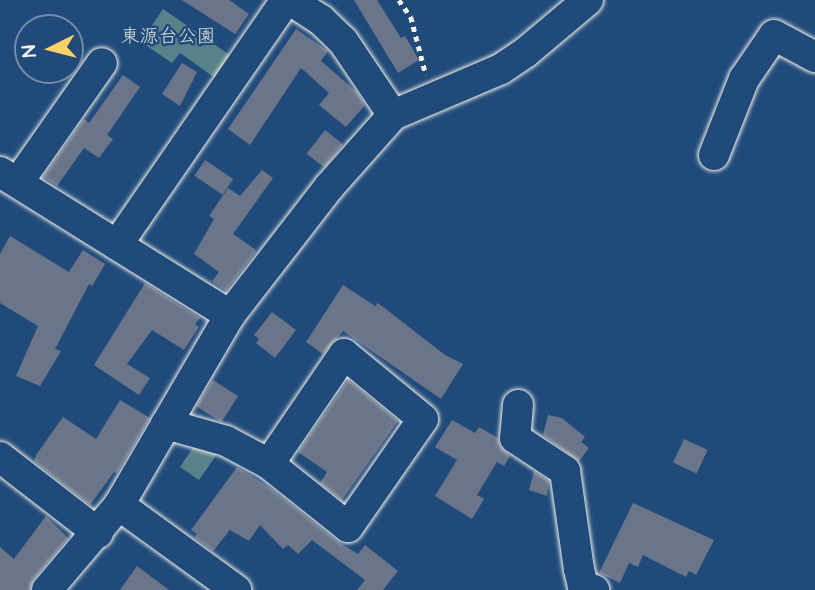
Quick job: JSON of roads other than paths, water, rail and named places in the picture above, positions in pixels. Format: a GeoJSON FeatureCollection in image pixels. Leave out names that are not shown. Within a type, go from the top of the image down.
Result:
{"type":"FeatureCollection","features":[{"type":"Feature","properties":{"kind":"street"},"geometry":{"type":"LineString","coordinates":[[117,245],[288,0],[321,20],[343,41],[393,115]]}},
{"type":"Feature","properties":{"kind":"street"},"geometry":{"type":"LineString","coordinates":[[47,590],[119,505],[230,315],[329,187],[393,115],[501,69],[526,52],[588,0]]}},
{"type":"Feature","properties":{"kind":"street"},"geometry":{"type":"LineString","coordinates":[[714,155],[744,79],[774,35],[815,57]]}},
{"type":"Feature","properties":{"kind":"street"},"geometry":{"type":"LineString","coordinates":[[102,63],[10,176],[230,315]]}},
{"type":"Feature","properties":{"kind":"street"},"geometry":{"type":"LineString","coordinates":[[166,424],[226,441],[269,464],[348,527],[423,419],[344,354],[269,464]]}},
{"type":"Feature","properties":{"kind":"street"},"geometry":{"type":"LineString","coordinates":[[518,405],[514,438],[565,471],[583,586],[594,590]]}},
{"type":"Feature","properties":{"kind":"street"},"geometry":{"type":"LineString","coordinates":[[0,457],[98,533]]}},
{"type":"Feature","properties":{"kind":"street"},"geometry":{"type":"LineString","coordinates":[[119,505],[236,590]]}},
{"type":"Feature","properties":{"kind":"park label","name":"東源台公園"},"geometry":{"type":"Point","coordinates":[168,37]}}]}
